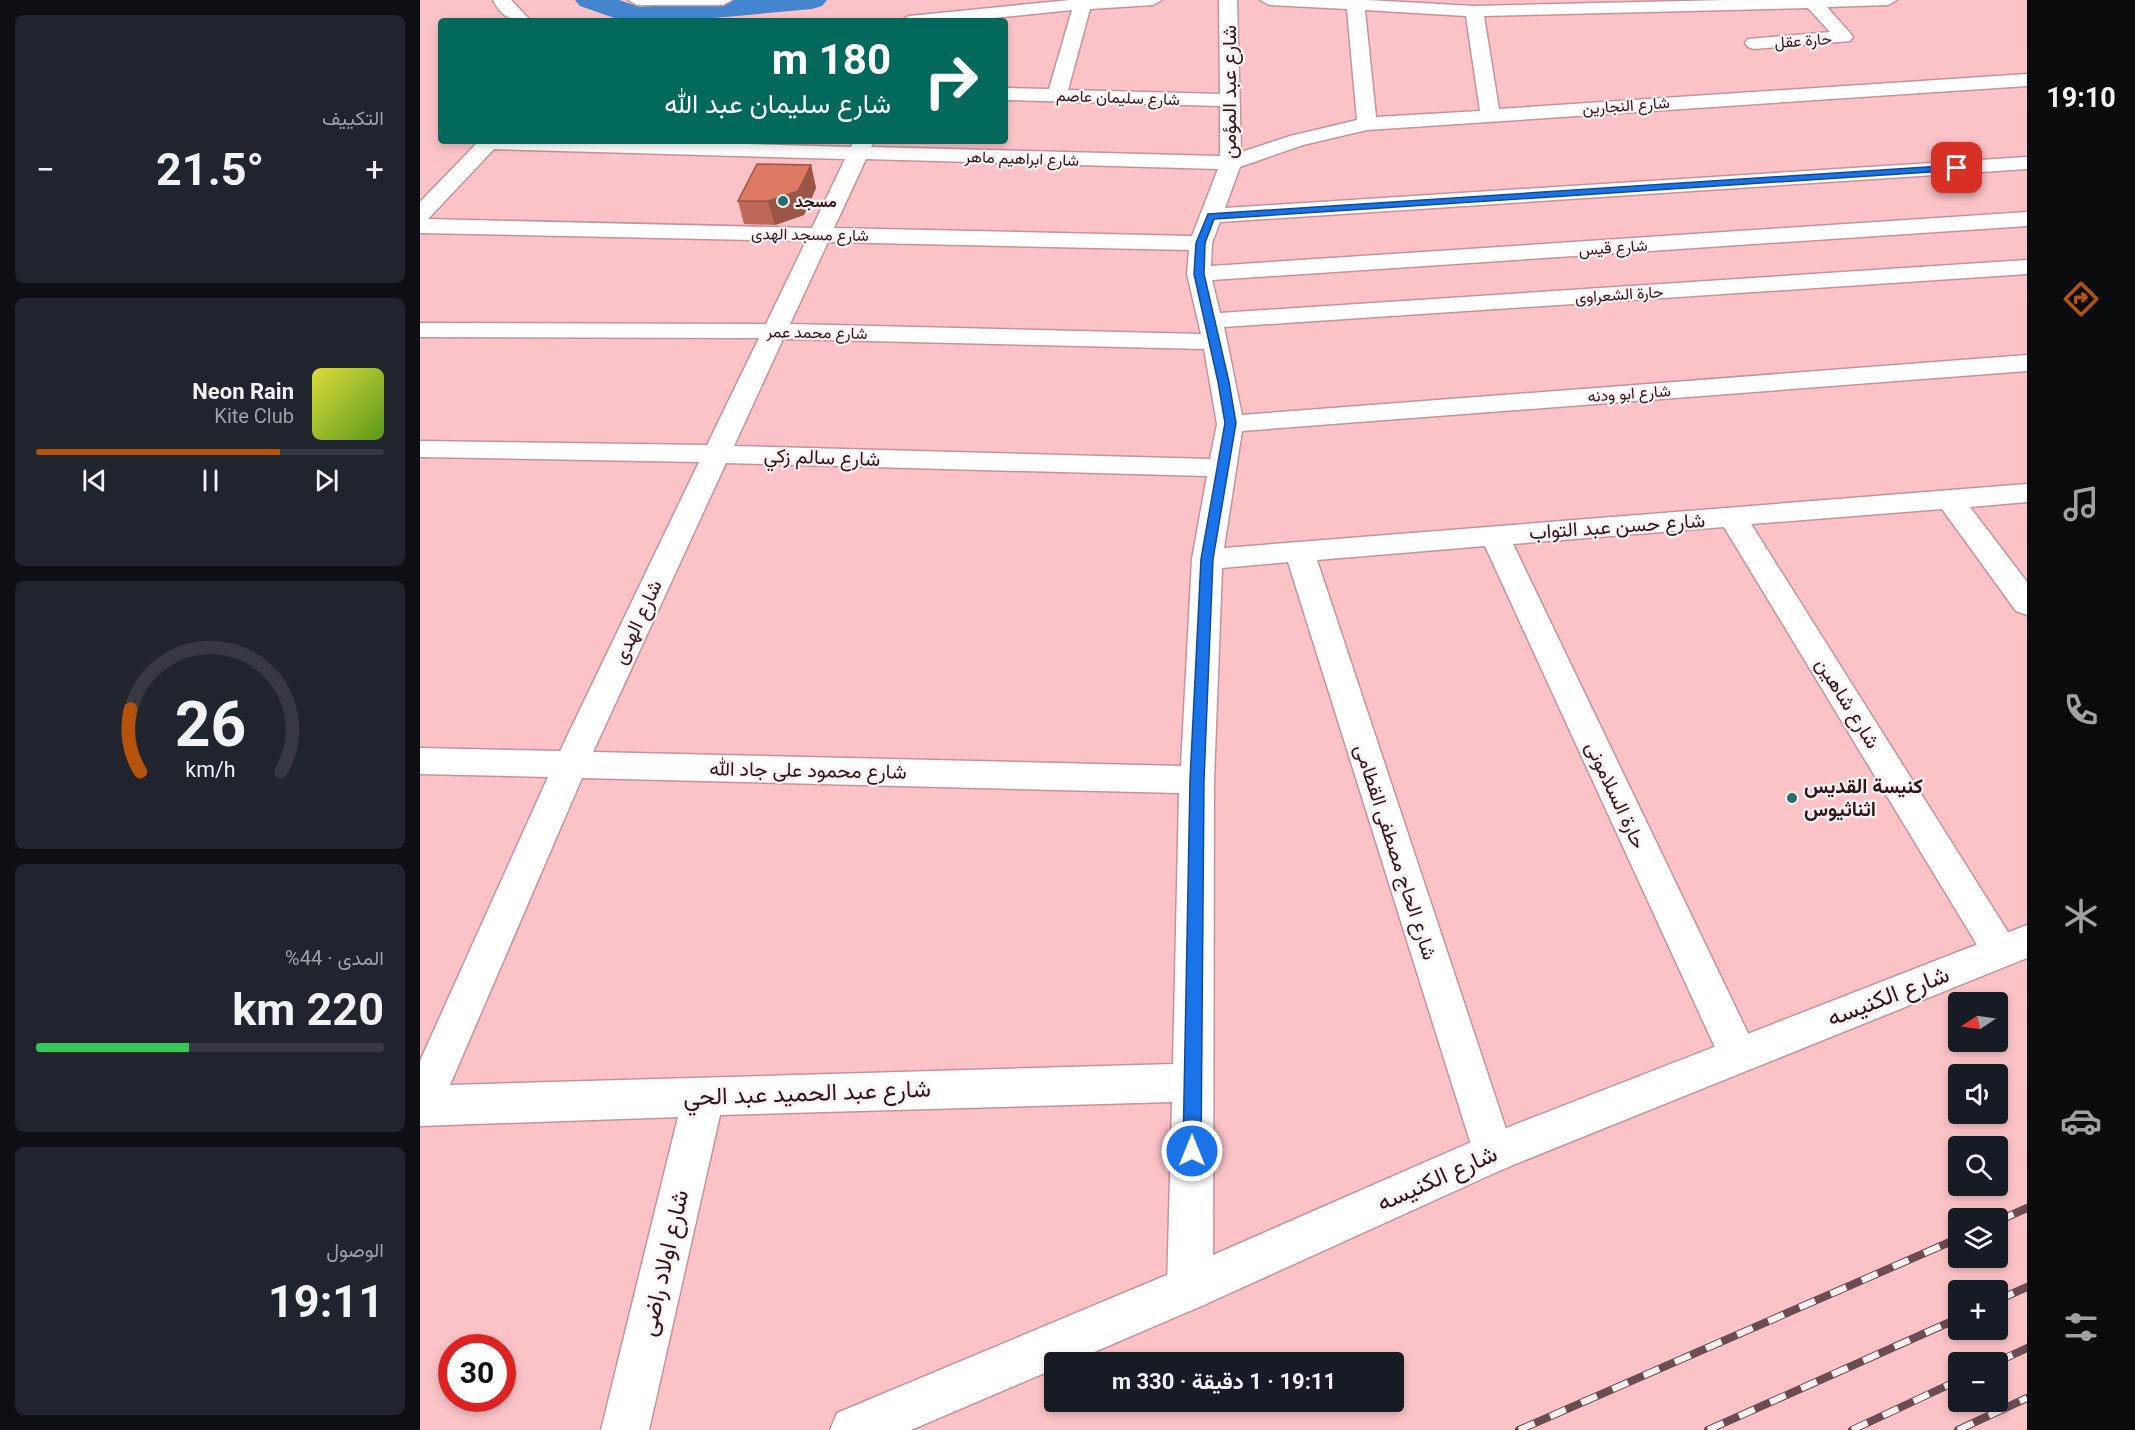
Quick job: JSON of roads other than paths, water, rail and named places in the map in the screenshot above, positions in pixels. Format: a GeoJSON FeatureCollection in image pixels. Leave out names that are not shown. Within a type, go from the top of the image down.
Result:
{"type":"FeatureCollection","features":[{"type":"Feature","properties":{"kind":"street"},"geometry":{"type":"LineString","coordinates":[[502,0],[506,8],[518,18]]}},
{"type":"Feature","properties":{"kind":"street"},"geometry":{"type":"LineString","coordinates":[[637,0],[723,0]]}},
{"type":"Feature","properties":{"kind":"street"},"geometry":{"type":"LineString","coordinates":[[912,15],[1153,0]]}},
{"type":"Feature","properties":{"kind":"street","name":"شارع عبد المؤمن"},"geometry":{"type":"LineString","coordinates":[[1190,1288],[1197,780],[1207,559],[1230,423],[1213,331],[1199,274],[1206,230],[1231,163],[1228,0]]}},
{"type":"Feature","properties":{"kind":"street"},"geometry":{"type":"LineString","coordinates":[[1269,0],[1474,11],[1814,4],[1888,0]]}},
{"type":"Feature","properties":{"kind":"street"},"geometry":{"type":"LineString","coordinates":[[1355,3],[1368,124]]}},
{"type":"Feature","properties":{"kind":"street"},"geometry":{"type":"LineString","coordinates":[[1057,95],[1083,4]]}},
{"type":"Feature","properties":{"kind":"street","name":"حارة عقل"},"geometry":{"type":"LineString","coordinates":[[1754,43],[1844,37],[1814,4]]}},
{"type":"Feature","properties":{"kind":"street"},"geometry":{"type":"LineString","coordinates":[[1474,11],[1490,114]]}},
{"type":"Feature","properties":{"kind":"street","name":"شارع النجارين"},"geometry":{"type":"LineString","coordinates":[[1231,163],[1297,140],[1368,124],[1490,114],[2027,80]]}},
{"type":"Feature","properties":{"kind":"street","name":"شارع سليمان عاصم"},"geometry":{"type":"LineString","coordinates":[[1008,94],[1231,100]]}},
{"type":"Feature","properties":{"kind":"street"},"geometry":{"type":"LineString","coordinates":[[420,215],[487,144]]}},
{"type":"Feature","properties":{"kind":"street","name":"شارع ابراهيم ماهر"},"geometry":{"type":"LineString","coordinates":[[638,144],[861,147],[1231,163]]}},
{"type":"Feature","properties":{"kind":"street","name":"شارع الهدى"},"geometry":{"type":"LineString","coordinates":[[420,1106],[571,764],[861,147]]}},
{"type":"Feature","properties":{"kind":"street","name":"شارع مسجد الهدى"},"geometry":{"type":"LineString","coordinates":[[420,226],[819,235],[1206,230],[2027,163]]}},
{"type":"Feature","properties":{"kind":"street","name":"شارع قيس"},"geometry":{"type":"LineString","coordinates":[[1199,274],[2027,219]]}},
{"type":"Feature","properties":{"kind":"street","name":"حارة الشعراوى"},"geometry":{"type":"LineString","coordinates":[[1213,331],[2027,267]]}},
{"type":"Feature","properties":{"kind":"street","name":"شارع محمد عمر"},"geometry":{"type":"LineString","coordinates":[[420,330],[1213,331]]}},
{"type":"Feature","properties":{"kind":"street","name":"شارع ابو ودنه"},"geometry":{"type":"LineString","coordinates":[[1230,423],[2027,363]]}},
{"type":"Feature","properties":{"kind":"street","name":"شارع سالم زكي"},"geometry":{"type":"LineString","coordinates":[[420,449],[716,454],[1223,468]]}},
{"type":"Feature","properties":{"kind":"street","name":"شارع حسن عبد التواب"},"geometry":{"type":"LineString","coordinates":[[1207,559],[2027,493]]}},
{"type":"Feature","properties":{"kind":"street"},"geometry":{"type":"LineString","coordinates":[[1949,500],[2027,604]]}},
{"type":"Feature","properties":{"kind":"street","name":"شارع شاهين"},"geometry":{"type":"LineString","coordinates":[[1732,517],[2014,946]]}},
{"type":"Feature","properties":{"kind":"street","name":"حارة السلامونى"},"geometry":{"type":"LineString","coordinates":[[1494,535],[1738,1054]]}},
{"type":"Feature","properties":{"kind":"street","name":"شارع الحاج مصطفى القطامى"},"geometry":{"type":"LineString","coordinates":[[1299,551],[1493,1153]]}},
{"type":"Feature","properties":{"kind":"street","name":"شارع محمود على جاد الله"},"geometry":{"type":"LineString","coordinates":[[420,761],[1197,780]]}},
{"type":"Feature","properties":{"kind":"street","name":"شارع الكنيسه"},"geometry":{"type":"LineString","coordinates":[[854,1430],[1190,1288],[1493,1153],[2014,946]]}},
{"type":"Feature","properties":{"kind":"street","name":"شارع عبد الحميد عبد الحي"},"geometry":{"type":"LineString","coordinates":[[420,1106],[1192,1082]]}},
{"type":"Feature","properties":{"kind":"street","name":"شارع اولاد راضى"},"geometry":{"type":"LineString","coordinates":[[625,1430],[703,1097]]}},
{"type":"Feature","properties":{"kind":"waterway"},"geometry":{"type":"LineString","coordinates":[[590,0],[638,16],[812,0]]}},
{"type":"Feature","properties":{"kind":"railway"},"geometry":{"type":"LineString","coordinates":[[2008,1217],[2027,1208]]}},
{"type":"Feature","properties":{"kind":"railway"},"geometry":{"type":"LineString","coordinates":[[1519,1430],[1948,1243]]}},
{"type":"Feature","properties":{"kind":"railway"},"geometry":{"type":"LineString","coordinates":[[2008,1296],[2027,1287]]}},
{"type":"Feature","properties":{"kind":"railway"},"geometry":{"type":"LineString","coordinates":[[1708,1430],[1948,1323]]}},
{"type":"Feature","properties":{"kind":"railway"},"geometry":{"type":"LineString","coordinates":[[2008,1357],[2027,1348]]}},
{"type":"Feature","properties":{"kind":"railway"},"geometry":{"type":"LineString","coordinates":[[1852,1430],[1948,1385]]}},
{"type":"Feature","properties":{"kind":"railway"},"geometry":{"type":"LineString","coordinates":[[1958,1430],[2027,1398]]}},
{"type":"Feature","properties":{"kind":"place","name":"مسجد"},"geometry":{"type":"Point","coordinates":[783,201]}},
{"type":"Feature","properties":{"kind":"place","name":"كنيسة القديس اثناثيوس"},"geometry":{"type":"Point","coordinates":[1792,798]}}]}
